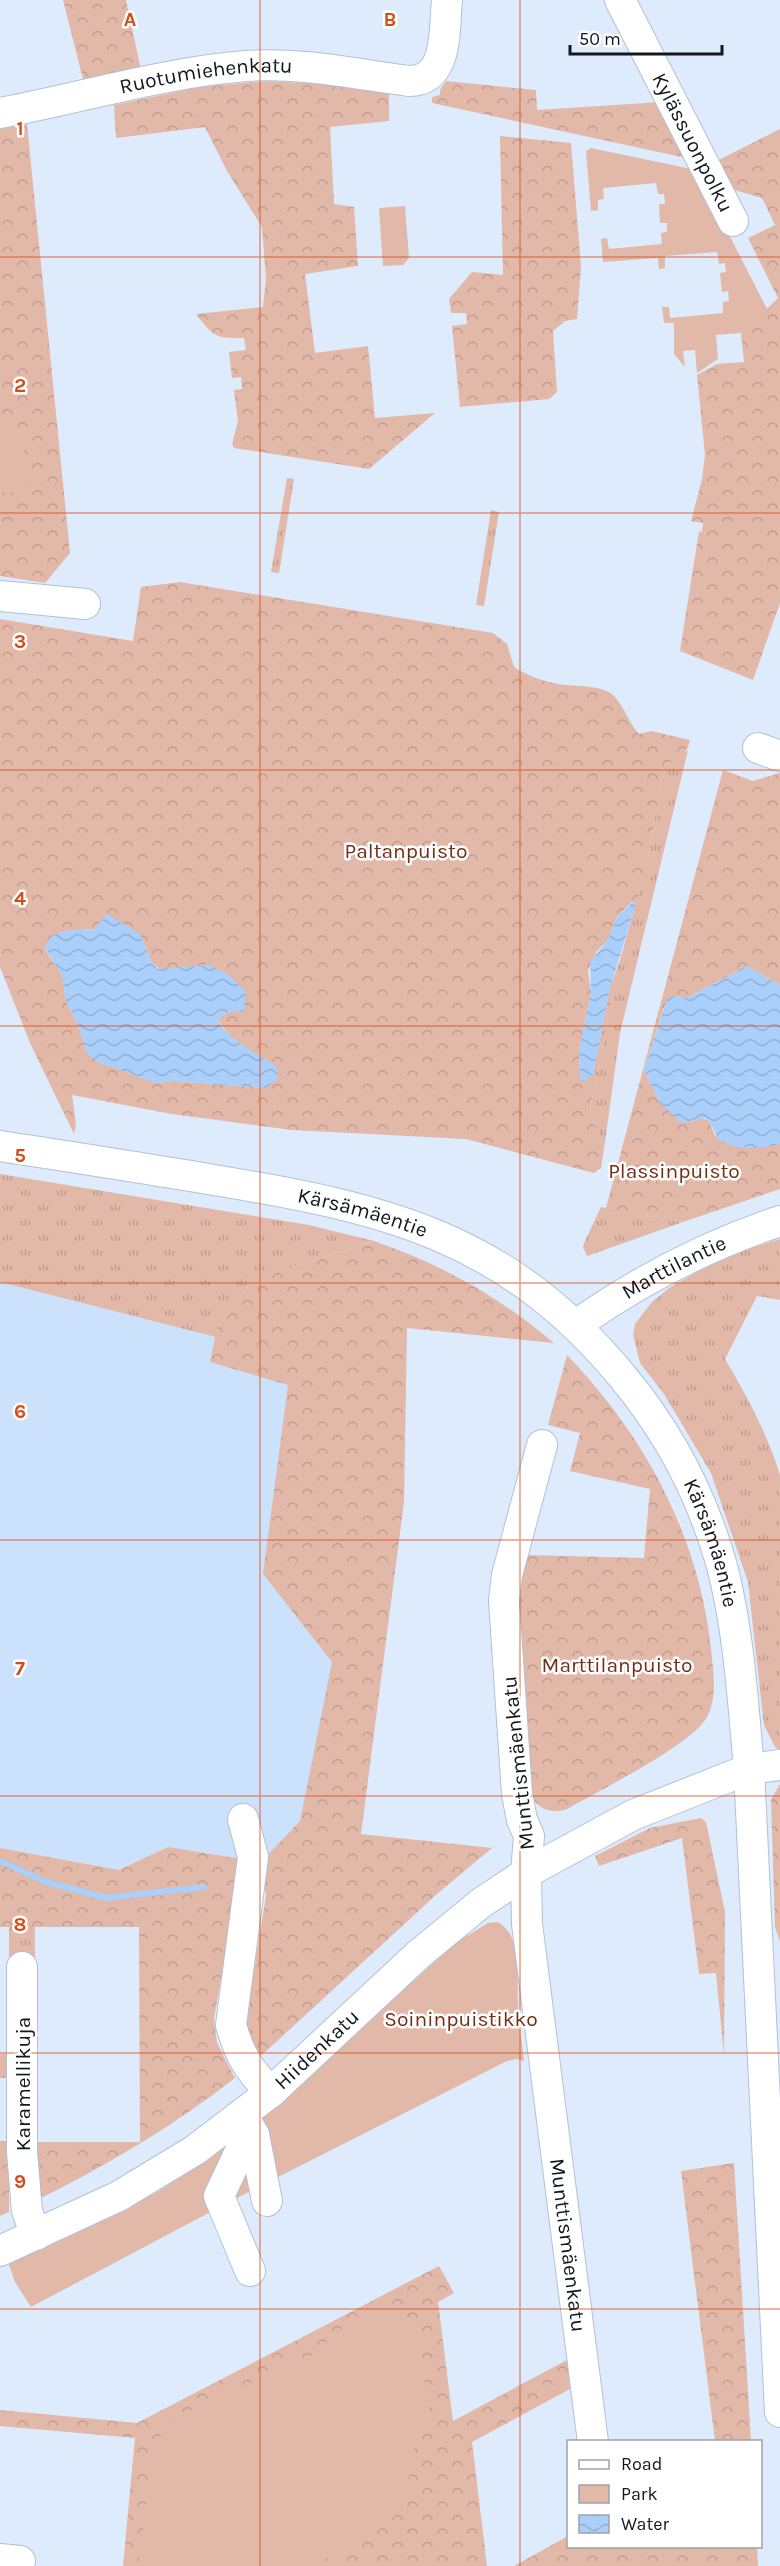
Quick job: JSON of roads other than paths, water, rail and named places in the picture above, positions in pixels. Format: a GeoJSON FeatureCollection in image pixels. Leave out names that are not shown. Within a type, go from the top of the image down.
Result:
{"type":"FeatureCollection","features":[{"type":"Feature","properties":{"kind":"street","name":"Ruotumiehenkatu"},"geometry":{"type":"LineString","coordinates":[[0,113],[198,72],[247,66],[304,66],[415,81],[433,74],[438,66],[447,0]]}},
{"type":"Feature","properties":{"kind":"street","name":"Kylässuonpolku"},"geometry":{"type":"LineString","coordinates":[[620,0],[733,221]]}},
{"type":"Feature","properties":{"kind":"street"},"geometry":{"type":"LineString","coordinates":[[0,596],[85,604]]}},
{"type":"Feature","properties":{"kind":"street","name":"Kärsämäentie"},"geometry":{"type":"LineString","coordinates":[[0,1146],[312,1196],[399,1220],[452,1242],[504,1269],[576,1325],[604,1353],[662,1428],[682,1463],[703,1512],[721,1564],[731,1607],[749,1769],[780,2412]]}},
{"type":"Feature","properties":{"kind":"street","name":"Marttilantie"},"geometry":{"type":"LineString","coordinates":[[576,1325],[614,1298],[665,1268],[704,1249],[780,1221]]}},
{"type":"Feature","properties":{"kind":"street","name":"Munttismäenkatu"},"geometry":{"type":"LineString","coordinates":[[542,1445],[507,1575],[504,1601],[517,1794],[522,1820],[530,1836],[526,1873],[527,1924],[594,2440]]}},
{"type":"Feature","properties":{"kind":"street","name":"Hiidenkatu"},"geometry":{"type":"LineString","coordinates":[[0,2251],[119,2196],[248,2124],[271,2092],[419,1954],[481,1903],[526,1873],[633,1815],[749,1769],[780,1765]]}},
{"type":"Feature","properties":{"kind":"street"},"geometry":{"type":"LineString","coordinates":[[243,1819],[253,1857],[231,2025],[238,2051],[250,2072],[271,2092]]}},
{"type":"Feature","properties":{"kind":"street","name":"Karamellikuja"},"geometry":{"type":"LineString","coordinates":[[22,1967],[22,2161],[27,2211],[36,2235]]}},
{"type":"Feature","properties":{"kind":"street"},"geometry":{"type":"LineString","coordinates":[[248,2124],[267,2201]]}},
{"type":"Feature","properties":{"kind":"street"},"geometry":{"type":"LineString","coordinates":[[248,2124],[242,2146],[219,2196],[250,2271]]}},
{"type":"Feature","properties":{"kind":"water"},"geometry":{"type":"Polygon","coordinates":[[[633,902],[636,904],[610,988],[593,1075],[585,1081],[580,1079],[579,1051],[591,993],[590,962],[607,941],[617,916],[633,902]]]}},
{"type":"Feature","properties":{"kind":"water"},"geometry":{"type":"Polygon","coordinates":[[[107,914],[140,934],[152,963],[158,969],[209,965],[228,974],[246,992],[244,1012],[230,1011],[217,1020],[238,1042],[278,1068],[277,1080],[265,1088],[174,1081],[156,1083],[95,1061],[86,1051],[80,1029],[66,1001],[62,975],[45,948],[52,936],[65,931],[94,929],[107,914]]]}},
{"type":"Feature","properties":{"kind":"water"},"geometry":{"type":"Polygon","coordinates":[[[747,966],[780,985],[780,1144],[756,1148],[733,1146],[718,1139],[709,1120],[705,1118],[681,1123],[660,1103],[644,1070],[667,999],[674,996],[687,998],[747,966]]]}},
{"type":"Feature","properties":{"kind":"waterway"},"geometry":{"type":"LineString","coordinates":[[0,1861],[46,1882],[107,1898],[204,1887]]}},
{"type":"Feature","properties":{"kind":"park label","name":"Paltanpuisto"},"geometry":{"type":"Point","coordinates":[406,851]}},
{"type":"Feature","properties":{"kind":"park label","name":"Plassinpuisto"},"geometry":{"type":"Point","coordinates":[674,1171]}},
{"type":"Feature","properties":{"kind":"park label","name":"Marttilanpuisto"},"geometry":{"type":"Point","coordinates":[617,1665]}},
{"type":"Feature","properties":{"kind":"park label","name":"Soininpuistikko"},"geometry":{"type":"Point","coordinates":[461,2019]}}]}
